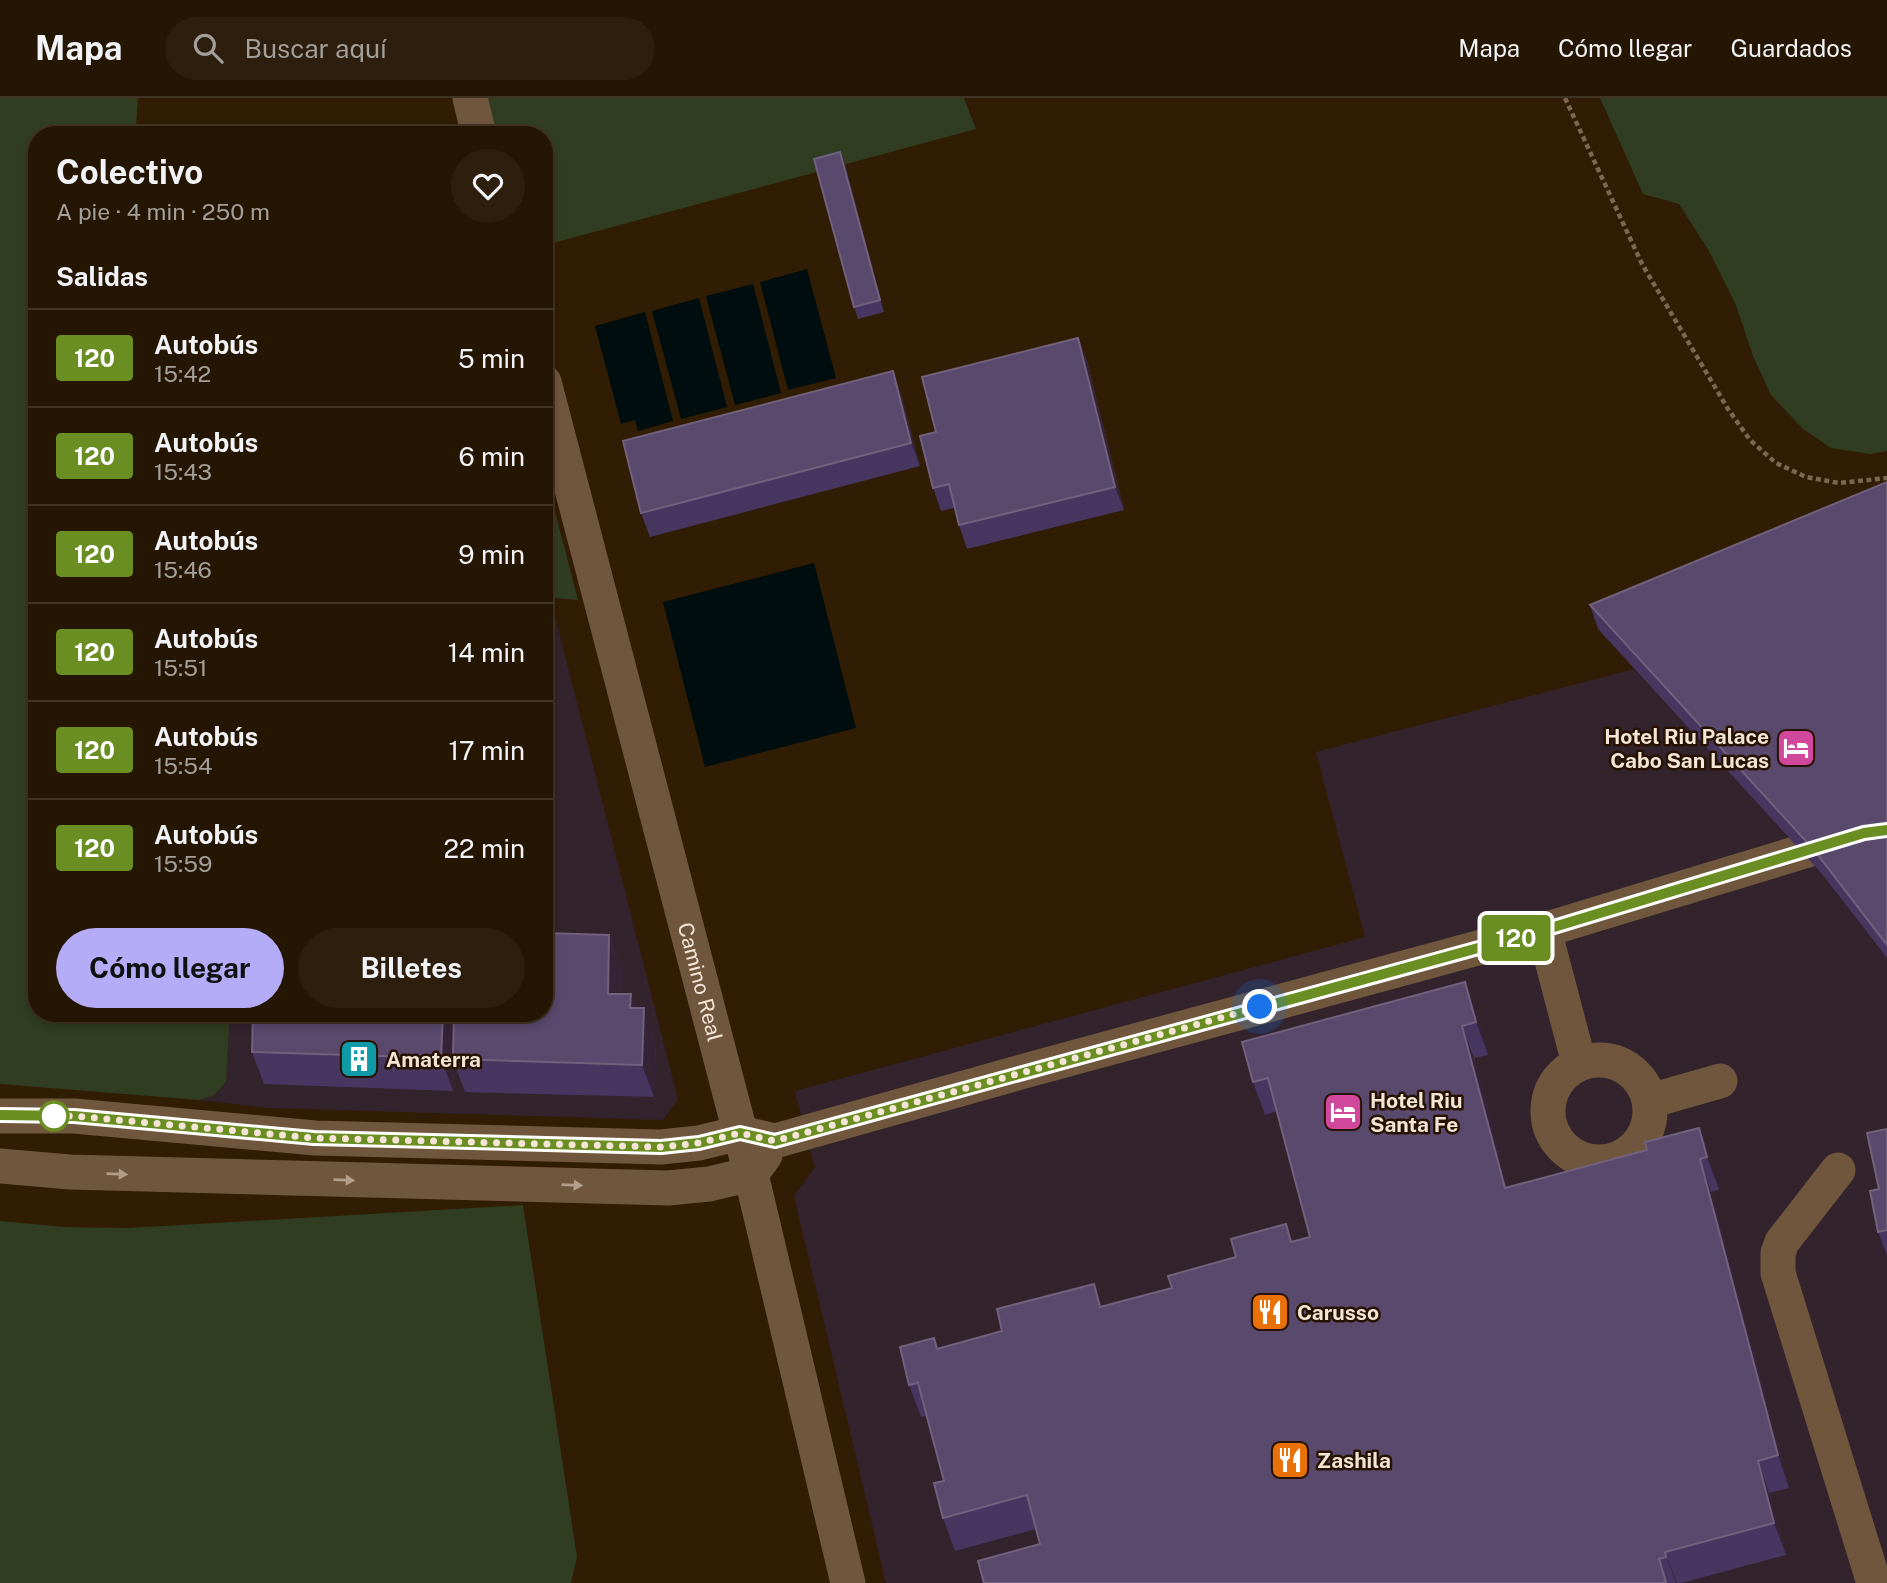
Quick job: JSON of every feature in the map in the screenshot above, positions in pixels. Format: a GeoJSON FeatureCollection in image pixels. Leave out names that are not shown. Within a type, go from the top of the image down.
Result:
{"type":"FeatureCollection","features":[{"type":"Feature","properties":{"kind":"street"},"geometry":{"type":"LineString","coordinates":[[470,98],[478,126]]}},
{"type":"Feature","properties":{"kind":"street","name":"Camino Real"},"geometry":{"type":"LineString","coordinates":[[553,416],[751,1174],[848,1583]]}},
{"type":"Feature","properties":{"kind":"street"},"geometry":{"type":"LineString","coordinates":[[0,1115],[74,1116],[314,1138],[661,1147],[699,1143],[740,1133],[775,1141],[1544,930],[1839,840],[1887,830]]}},
{"type":"Feature","properties":{"kind":"street"},"geometry":{"type":"LineString","coordinates":[[1544,930],[1579,1063]]}},
{"type":"Feature","properties":{"kind":"street"},"geometry":{"type":"LineString","coordinates":[[1602,1059],[1623,1065],[1641,1080],[1650,1101],[1647,1130],[1629,1153],[1602,1163],[1574,1157],[1554,1136],[1547,1108],[1556,1081],[1579,1063],[1602,1059]]}},
{"type":"Feature","properties":{"kind":"street"},"geometry":{"type":"LineString","coordinates":[[1650,1101],[1720,1081]]}},
{"type":"Feature","properties":{"kind":"street"},"geometry":{"type":"LineString","coordinates":[[70,1172],[74,1116]]}},
{"type":"Feature","properties":{"kind":"street"},"geometry":{"type":"LineString","coordinates":[[0,1166],[70,1172],[668,1188],[709,1184],[751,1174],[775,1141]]}},
{"type":"Feature","properties":{"kind":"street"},"geometry":{"type":"LineString","coordinates":[[1838,1170],[1782,1242],[1778,1253],[1777,1273],[1874,1583]]}},
{"type":"Feature","properties":{"kind":"path"},"geometry":{"type":"LineString","coordinates":[[1565,98],[1642,264],[1721,398],[1751,440],[1776,463],[1806,477],[1839,483],[1887,478]]}},
{"type":"Feature","properties":{"kind":"shaded area"},"geometry":{"type":"Polygon","coordinates":[[[807,269],[836,378],[788,390],[760,282],[807,269]]]}},
{"type":"Feature","properties":{"kind":"shaded area"},"geometry":{"type":"Polygon","coordinates":[[[753,284],[781,393],[735,405],[706,296],[753,284]]]}},
{"type":"Feature","properties":{"kind":"shaded area"},"geometry":{"type":"Polygon","coordinates":[[[699,298],[727,407],[681,419],[652,311],[699,298]]]}},
{"type":"Feature","properties":{"kind":"shaded area"},"geometry":{"type":"Polygon","coordinates":[[[645,312],[673,421],[638,431],[635,420],[621,424],[595,326],[645,312]]]}},
{"type":"Feature","properties":{"kind":"shaded area"},"geometry":{"type":"Polygon","coordinates":[[[814,563],[856,728],[705,767],[663,602],[814,563]]]}},
{"type":"Feature","properties":{"kind":"shaded area"},"geometry":{"type":"Polygon","coordinates":[[[553,609],[678,1099],[663,1120],[268,1108],[199,1100],[214,1095],[226,1082],[229,1022],[553,1022],[553,609]]]}},
{"type":"Feature","properties":{"kind":"shaded area","name":"Hotel Riu Santa Fe"},"geometry":{"type":"Polygon","coordinates":[[[1634,669],[1822,874],[1887,958],[1887,1583],[886,1583],[794,1196],[815,1167],[795,1091],[1365,937],[1316,752],[1634,669]]]}},
{"type":"Feature","properties":{"kind":"green space"},"geometry":{"type":"Polygon","coordinates":[[[0,98],[138,98],[136,126],[28,126],[28,1022],[229,1022],[226,1082],[214,1095],[199,1100],[0,1084],[0,98]]]}},
{"type":"Feature","properties":{"kind":"green space"},"geometry":{"type":"Polygon","coordinates":[[[483,98],[964,98],[976,129],[553,243],[553,126],[490,126],[483,98]]]}},
{"type":"Feature","properties":{"kind":"green space"},"geometry":{"type":"Polygon","coordinates":[[[1600,98],[1887,98],[1887,451],[1870,454],[1831,448],[1803,429],[1771,395],[1753,356],[1736,305],[1709,251],[1679,204],[1643,194],[1600,98]]]}},
{"type":"Feature","properties":{"kind":"green space"},"geometry":{"type":"Polygon","coordinates":[[[553,504],[578,600],[553,598],[553,504]]]}},
{"type":"Feature","properties":{"kind":"green space"},"geometry":{"type":"Polygon","coordinates":[[[523,1205],[577,1557],[571,1583],[0,1583],[0,1221],[65,1227],[129,1228],[523,1205]]]}},
{"type":"Feature","properties":{"kind":"building"},"geometry":{"type":"Polygon","coordinates":[[[840,152],[880,300],[854,307],[814,159],[840,152]]]}},
{"type":"Feature","properties":{"kind":"building"},"geometry":{"type":"Polygon","coordinates":[[[1078,338],[1115,487],[959,525],[949,484],[933,488],[920,436],[936,432],[922,377],[1078,338]]]}},
{"type":"Feature","properties":{"kind":"building"},"geometry":{"type":"Polygon","coordinates":[[[893,371],[911,443],[641,513],[623,441],[893,371]]]}},
{"type":"Feature","properties":{"kind":"building","name":"Hotel Riu Palace Cabo San Lucas"},"geometry":{"type":"Polygon","coordinates":[[[1887,482],[1887,945],[1814,850],[1590,605],[1887,482]]]}},
{"type":"Feature","properties":{"kind":"building"},"geometry":{"type":"Polygon","coordinates":[[[553,933],[609,935],[608,994],[631,994],[630,1008],[644,1008],[642,1065],[453,1059],[454,1022],[553,1022],[553,933]]]}},
{"type":"Feature","properties":{"kind":"building"},"geometry":{"type":"Polygon","coordinates":[[[1465,982],[1476,1022],[1462,1026],[1505,1188],[1647,1150],[1645,1142],[1699,1128],[1707,1157],[1700,1159],[1778,1455],[1758,1461],[1774,1523],[1665,1552],[1666,1557],[1659,1559],[1666,1582],[1661,1583],[984,1583],[978,1561],[1040,1544],[1027,1495],[943,1518],[934,1483],[944,1481],[918,1383],[909,1385],[900,1347],[934,1338],[937,1349],[1002,1331],[997,1309],[1094,1284],[1100,1307],[1172,1288],[1168,1276],[1236,1257],[1231,1239],[1286,1224],[1291,1242],[1310,1237],[1268,1078],[1253,1082],[1242,1042],[1465,982]]]}},
{"type":"Feature","properties":{"kind":"building"},"geometry":{"type":"Polygon","coordinates":[[[253,1022],[443,1022],[441,1058],[252,1052],[253,1022]]]}},
{"type":"Feature","properties":{"kind":"building"},"geometry":{"type":"Polygon","coordinates":[[[1887,1129],[1887,1230],[1878,1232],[1870,1191],[1879,1189],[1867,1133],[1887,1129]]]}},
{"type":"Feature","properties":{"kind":"bus line","name":"120"},"geometry":{"type":"LineString","coordinates":[[0,1115],[74,1116],[314,1138],[661,1147],[699,1143],[740,1133],[775,1141],[1544,930],[1801,851],[1864,833],[1887,830]]}},
{"type":"Feature","properties":{"kind":"place","name":"Hotel Riu Palace Cabo San Lucas"},"geometry":{"type":"Point","coordinates":[1796,748]}},
{"type":"Feature","properties":{"kind":"place","name":"Amaterra"},"geometry":{"type":"Point","coordinates":[359,1059]}},
{"type":"Feature","properties":{"kind":"place","name":"Hotel Riu Santa Fe"},"geometry":{"type":"Point","coordinates":[1343,1112]}},
{"type":"Feature","properties":{"kind":"place","name":"Carusso"},"geometry":{"type":"Point","coordinates":[1270,1312]}},
{"type":"Feature","properties":{"kind":"place","name":"Zashila"},"geometry":{"type":"Point","coordinates":[1290,1460]}},
{"type":"Feature","properties":{"kind":"route"},"geometry":{"type":"LineString","coordinates":[[54,1116],[49,1116],[314,1138],[661,1147],[699,1143],[740,1133],[775,1141],[1260,1007]]}}]}
